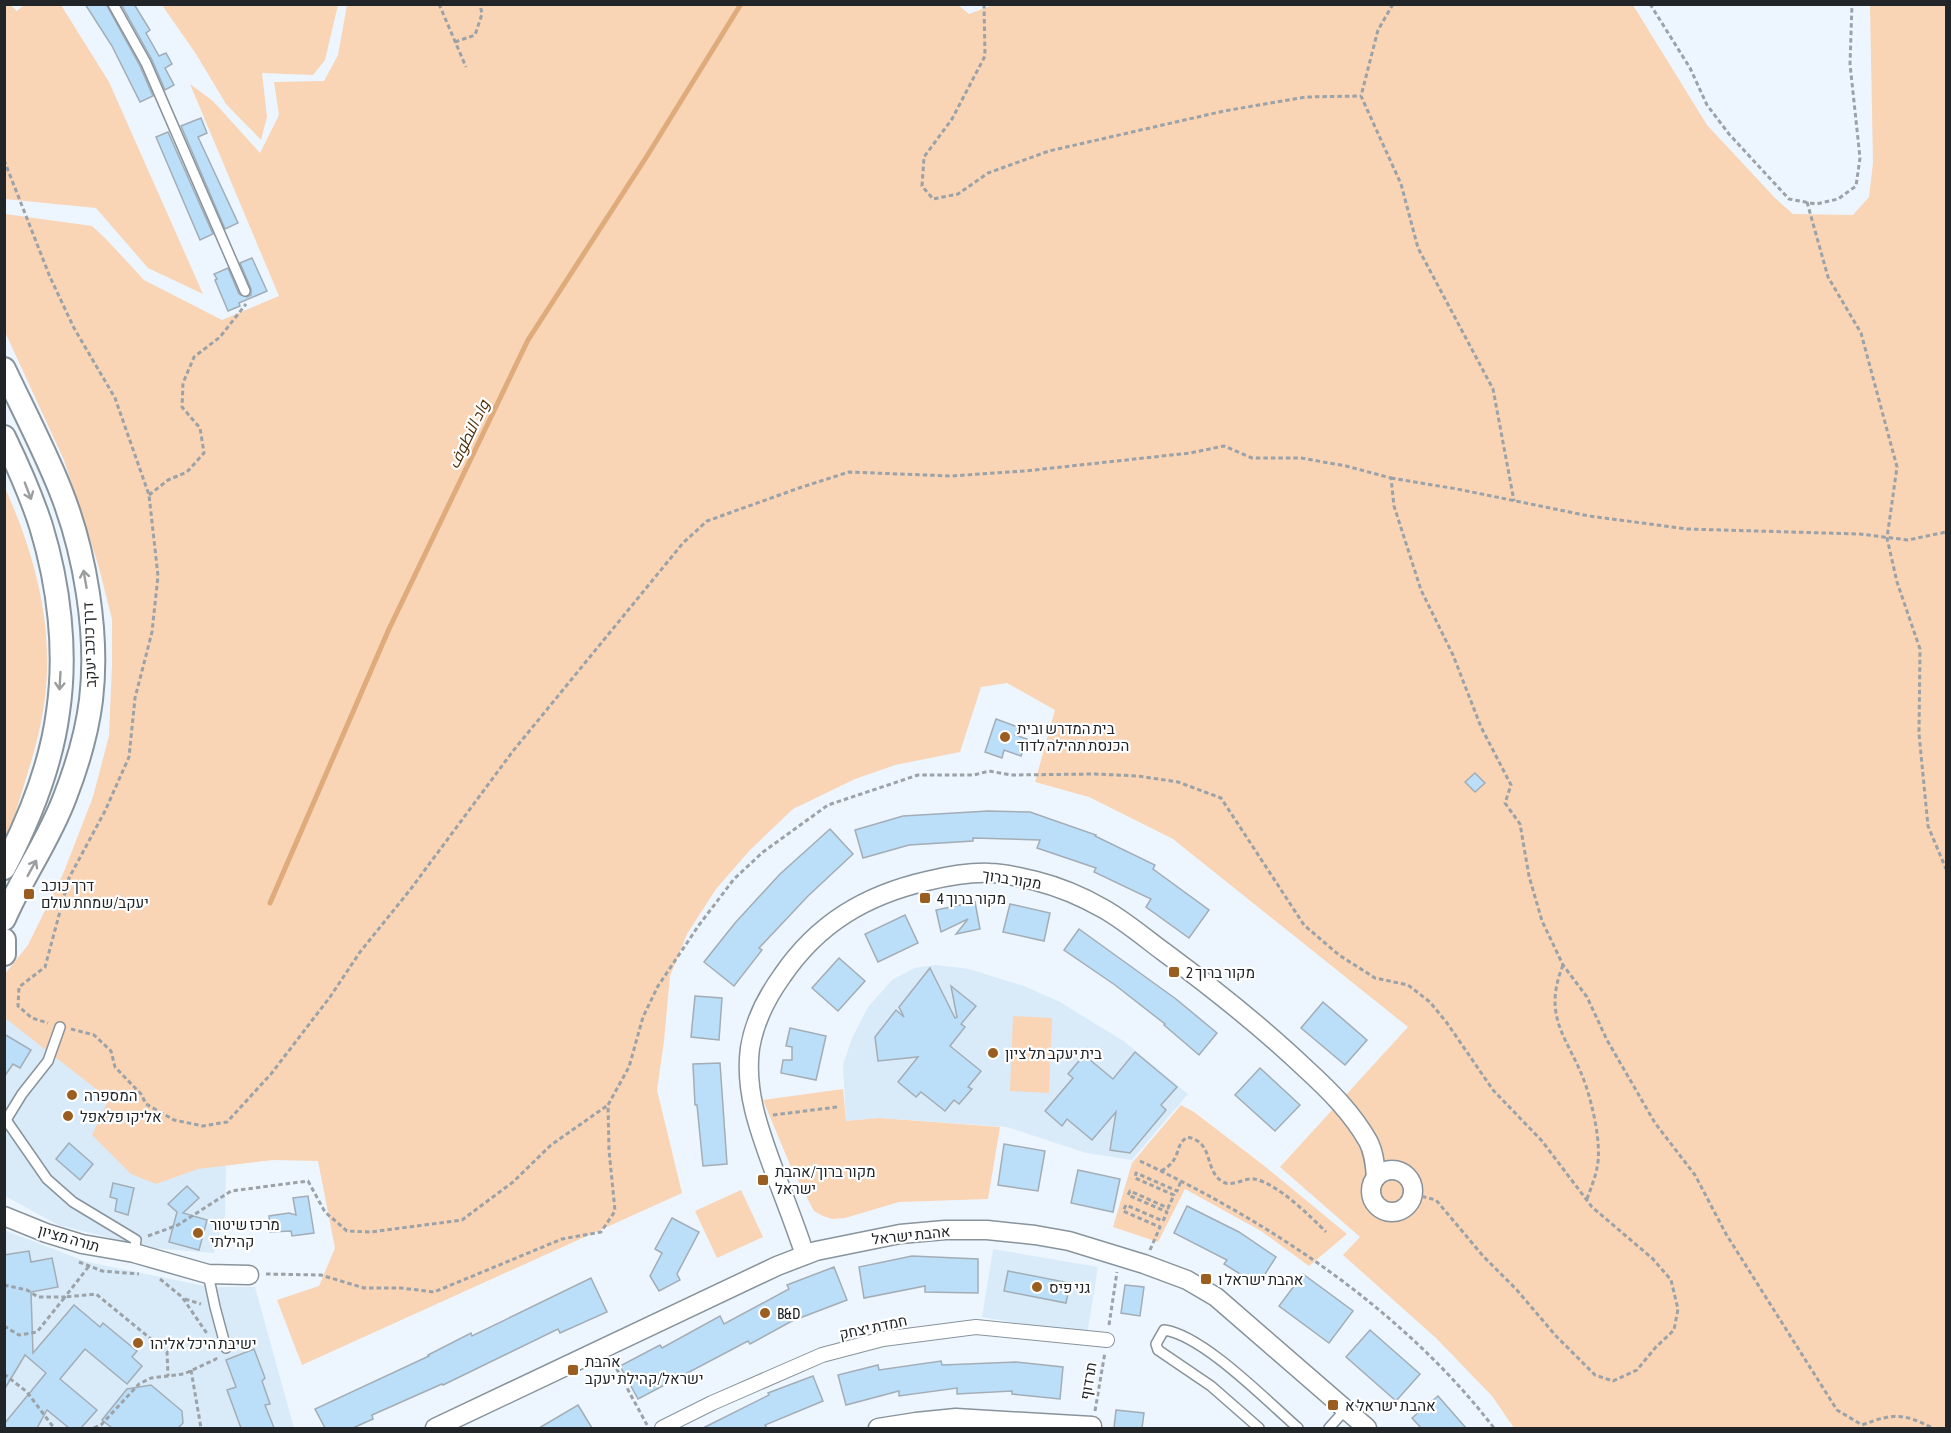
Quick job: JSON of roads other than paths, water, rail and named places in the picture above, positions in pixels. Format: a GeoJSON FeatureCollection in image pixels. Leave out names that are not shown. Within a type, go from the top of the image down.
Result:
{"type":"FeatureCollection","features":[{"type":"Feature","properties":{"kind":"street","name":"דרך כוכב יעקב"},"geometry":{"type":"LineString","coordinates":[[4,369],[60,490],[69,518],[84,574],[92,634],[92,669],[88,720],[68,789],[52,829],[4,920]]}},
{"type":"Feature","properties":{"kind":"street","name":"דרך כוכב יעקב"},"geometry":{"type":"LineString","coordinates":[[4,437],[27,486],[50,560],[57,596],[61,671],[58,712],[52,742],[29,812],[4,868]]}},
{"type":"Feature","properties":{"kind":"street","name":"מקור ברוך"},"geometry":{"type":"LineString","coordinates":[[805,1255],[756,1118],[751,1096],[750,1048],[758,1022],[770,993],[789,966],[812,939],[837,918],[864,902],[902,887],[954,874],[991,873],[1037,881],[1075,894],[1106,910],[1210,986],[1286,1050],[1351,1115],[1370,1144],[1376,1177]]}},
{"type":"Feature","properties":{"kind":"street"},"geometry":{"type":"LineString","coordinates":[[4,940],[4,954]]}},
{"type":"Feature","properties":{"kind":"street"},"geometry":{"type":"LineString","coordinates":[[1370,1144],[1395,1170]]}},
{"type":"Feature","properties":{"kind":"street"},"geometry":{"type":"LineString","coordinates":[[1395,1170],[1401,1171],[1411,1181],[1413,1194],[1411,1201],[1402,1210],[1395,1212],[1381,1209],[1375,1204],[1371,1190],[1381,1171],[1395,1170]]}},
{"type":"Feature","properties":{"kind":"street","name":"תורה מציון"},"geometry":{"type":"LineString","coordinates":[[4,1216],[46,1233],[82,1244],[135,1247],[208,1274],[249,1275]]}},
{"type":"Feature","properties":{"kind":"street","name":"אהבת ישראל"},"geometry":{"type":"LineString","coordinates":[[435,1428],[777,1266],[805,1255],[859,1241],[900,1234],[956,1230],[1035,1234],[1069,1241],[1187,1280],[1216,1297],[1367,1428]]}},
{"type":"Feature","properties":{"kind":"street","name":"חמדת יצחק"},"geometry":{"type":"LineString","coordinates":[[662,1428],[712,1403],[822,1355],[883,1339],[976,1327],[1107,1341]]}},
{"type":"Feature","properties":{"kind":"street"},"geometry":{"type":"LineString","coordinates":[[878,1428],[956,1418],[1092,1427]]}},
{"type":"Feature","properties":{"kind":"lane"},"geometry":{"type":"LineString","coordinates":[[113,4],[146,63],[245,291]]}},
{"type":"Feature","properties":{"kind":"lane"},"geometry":{"type":"LineString","coordinates":[[60,1028],[48,1061],[5,1119],[47,1179],[73,1203],[135,1247]]}},
{"type":"Feature","properties":{"kind":"lane"},"geometry":{"type":"LineString","coordinates":[[208,1274],[226,1348]]}},
{"type":"Feature","properties":{"kind":"lane"},"geometry":{"type":"LineString","coordinates":[[1259,1428],[1211,1386],[1158,1350],[1156,1344],[1164,1330],[1175,1331],[1200,1344],[1298,1428]]}},
{"type":"Feature","properties":{"kind":"lane"},"geometry":{"type":"LineString","coordinates":[[1329,1428],[1346,1410]]}},
{"type":"Feature","properties":{"kind":"waterway","name":"واد النطوف"},"geometry":{"type":"LineString","coordinates":[[270,903],[389,629],[528,340],[647,156],[741,4]]}},
{"type":"Feature","properties":{"kind":"place","name":"בית המדרש ובית הכנסת תהילה לדוד"},"geometry":{"type":"Point","coordinates":[1005,737]}},
{"type":"Feature","properties":{"kind":"place","name":"דרך כוכב יעקב/שמחת עולם"},"geometry":{"type":"Point","coordinates":[29,894]}},
{"type":"Feature","properties":{"kind":"place","name":"מקור ברוך 4"},"geometry":{"type":"Point","coordinates":[925,898]}},
{"type":"Feature","properties":{"kind":"place","name":"מקור ברוך 2"},"geometry":{"type":"Point","coordinates":[1174,972]}},
{"type":"Feature","properties":{"kind":"place","name":"בית יעקב תל ציון"},"geometry":{"type":"Point","coordinates":[993,1053]}},
{"type":"Feature","properties":{"kind":"place","name":"המספרה"},"geometry":{"type":"Point","coordinates":[72,1095]}},
{"type":"Feature","properties":{"kind":"place","name":"אליקו פלאפל"},"geometry":{"type":"Point","coordinates":[68,1116]}},
{"type":"Feature","properties":{"kind":"place","name":"מקור ברוך/אהבת ישראל"},"geometry":{"type":"Point","coordinates":[763,1180]}},
{"type":"Feature","properties":{"kind":"place","name":"מרכז שיטור קהילתי"},"geometry":{"type":"Point","coordinates":[198,1233]}},
{"type":"Feature","properties":{"kind":"place","name":"אהבת ישראל ו"},"geometry":{"type":"Point","coordinates":[1206,1279]}},
{"type":"Feature","properties":{"kind":"place","name":"גני פיס"},"geometry":{"type":"Point","coordinates":[1037,1287]}},
{"type":"Feature","properties":{"kind":"place","name":"B&D"},"geometry":{"type":"Point","coordinates":[765,1313]}},
{"type":"Feature","properties":{"kind":"place","name":"ישיבת היכל אליהו"},"geometry":{"type":"Point","coordinates":[138,1343]}},
{"type":"Feature","properties":{"kind":"place","name":"אהבת ישראל/קהילת יעקב"},"geometry":{"type":"Point","coordinates":[573,1370]}},
{"type":"Feature","properties":{"kind":"place","name":"אהבת ישראל א"},"geometry":{"type":"Point","coordinates":[1333,1405]}}]}
